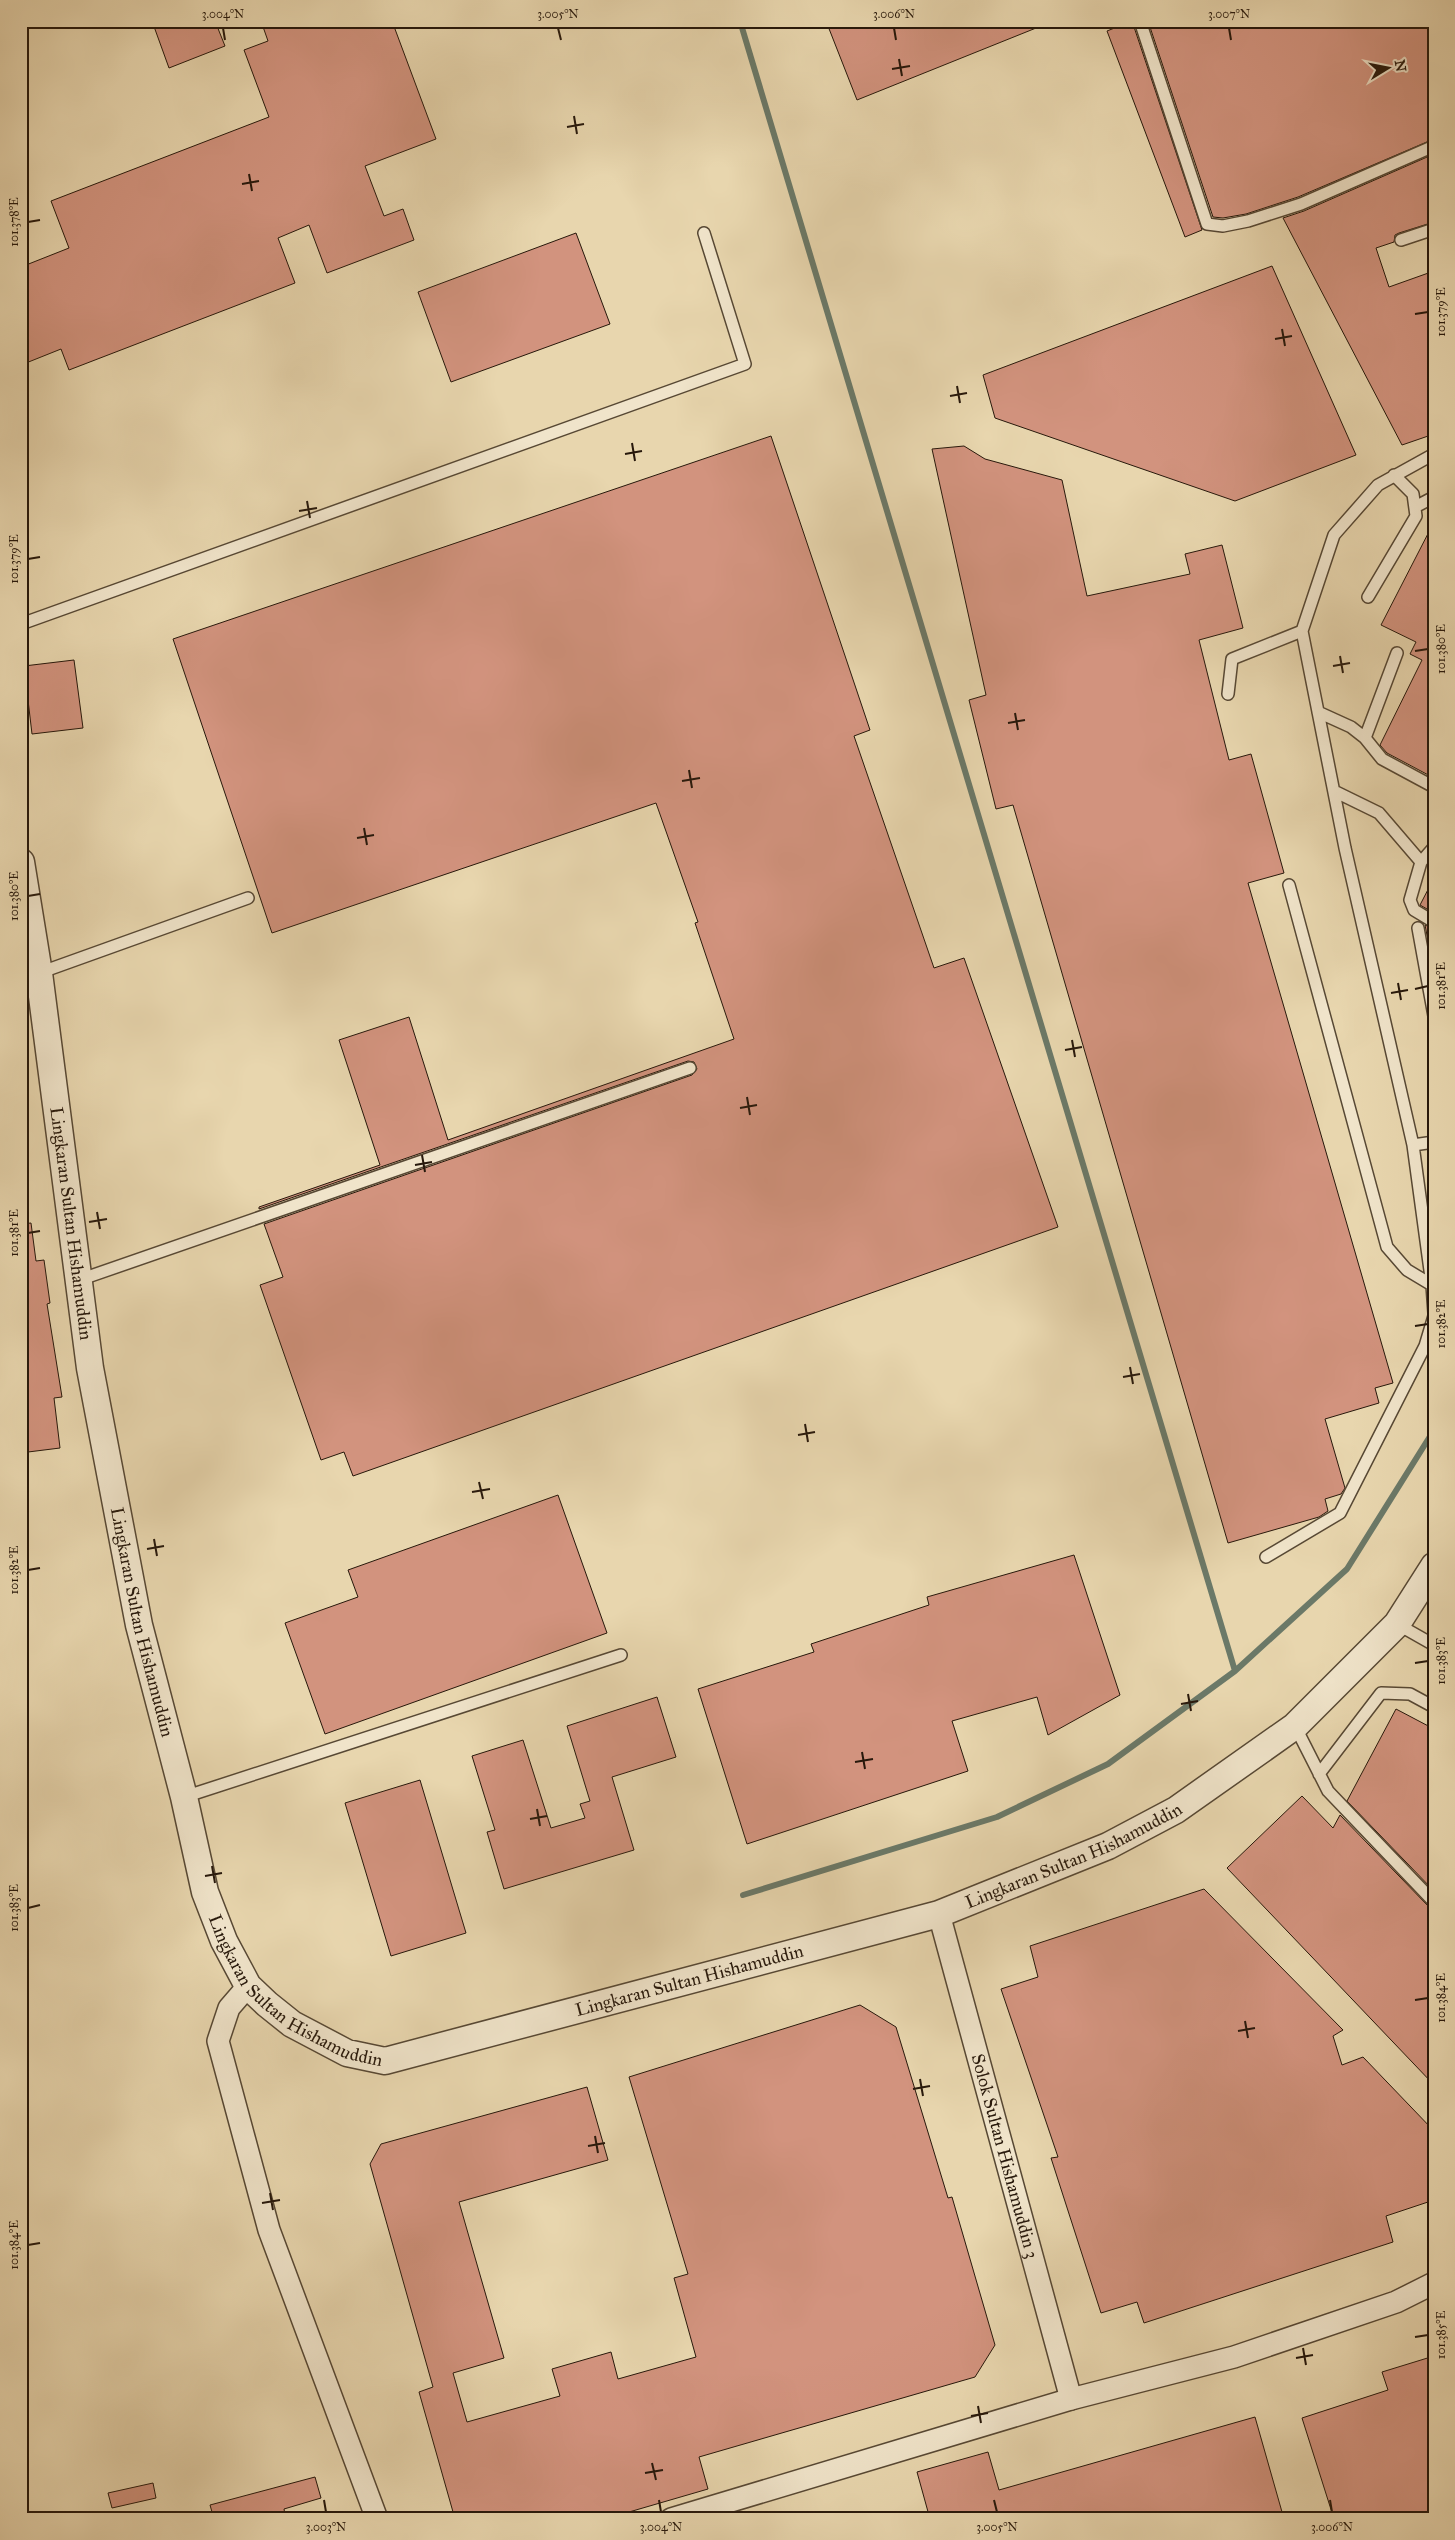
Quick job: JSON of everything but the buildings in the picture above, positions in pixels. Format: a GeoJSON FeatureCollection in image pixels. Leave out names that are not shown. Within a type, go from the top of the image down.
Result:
{"type":"FeatureCollection","features":[{"type":"Feature","properties":{"kind":"street","name":"Lingkaran Sultan Hishamuddin"},"geometry":{"type":"LineString","coordinates":[[21,862],[39,973],[77,1281],[90,1368],[139,1625],[184,1797],[205,1892],[224,1941],[248,1986],[292,2024],[347,2053],[385,2061],[939,1914],[1108,1846],[1176,1810],[1295,1726],[1397,1624],[1434,1566]]}},
{"type":"Feature","properties":{"kind":"street","name":"Solok Sultan Hishamuddin 3"},"geometry":{"type":"LineString","coordinates":[[939,1914],[1071,2399]]}},
{"type":"Feature","properties":{"kind":"street"},"geometry":{"type":"LineString","coordinates":[[248,1986],[228,2008],[218,2041],[269,2230],[377,2519]]}},
{"type":"Feature","properties":{"kind":"street"},"geometry":{"type":"LineString","coordinates":[[671,2519],[1071,2399],[1234,2358],[1396,2302],[1434,2284]]}},
{"type":"Feature","properties":{"kind":"lane"},"geometry":{"type":"LineString","coordinates":[[1140,21],[1208,224],[1231,225],[1301,204],[1434,146]]}},
{"type":"Feature","properties":{"kind":"lane"},"geometry":{"type":"LineString","coordinates":[[1401,240],[1434,229]]}},
{"type":"Feature","properties":{"kind":"lane"},"geometry":{"type":"LineString","coordinates":[[21,624],[745,364],[704,233]]}},
{"type":"Feature","properties":{"kind":"lane"},"geometry":{"type":"LineString","coordinates":[[1266,1557],[1340,1513],[1425,1346],[1434,1315],[1432,1285],[1413,1145],[1334,791],[1302,632],[1334,535],[1378,485],[1434,454]]}},
{"type":"Feature","properties":{"kind":"lane"},"geometry":{"type":"LineString","coordinates":[[1368,597],[1416,516],[1413,494],[1394,475]]}},
{"type":"Feature","properties":{"kind":"lane"},"geometry":{"type":"LineString","coordinates":[[1415,507],[1434,496]]}},
{"type":"Feature","properties":{"kind":"lane"},"geometry":{"type":"LineString","coordinates":[[1228,694],[1232,659],[1302,632]]}},
{"type":"Feature","properties":{"kind":"lane"},"geometry":{"type":"LineString","coordinates":[[1364,738],[1398,653]]}},
{"type":"Feature","properties":{"kind":"lane"},"geometry":{"type":"LineString","coordinates":[[1318,712],[1350,727],[1364,738],[1382,760],[1434,786]]}},
{"type":"Feature","properties":{"kind":"lane"},"geometry":{"type":"LineString","coordinates":[[1334,791],[1379,813],[1421,862]]}},
{"type":"Feature","properties":{"kind":"lane"},"geometry":{"type":"LineString","coordinates":[[1434,847],[1421,862],[1410,900],[1414,910],[1434,922]]}},
{"type":"Feature","properties":{"kind":"lane"},"geometry":{"type":"LineString","coordinates":[[1289,885],[1387,1247],[1408,1270],[1432,1285]]}},
{"type":"Feature","properties":{"kind":"lane"},"geometry":{"type":"LineString","coordinates":[[39,973],[248,898]]}},
{"type":"Feature","properties":{"kind":"lane"},"geometry":{"type":"LineString","coordinates":[[1418,928],[1434,1016]]}},
{"type":"Feature","properties":{"kind":"lane"},"geometry":{"type":"LineString","coordinates":[[77,1281],[690,1068]]}},
{"type":"Feature","properties":{"kind":"lane"},"geometry":{"type":"LineString","coordinates":[[1413,1145],[1434,1142]]}},
{"type":"Feature","properties":{"kind":"lane"},"geometry":{"type":"LineString","coordinates":[[1397,1624],[1434,1644]]}},
{"type":"Feature","properties":{"kind":"lane"},"geometry":{"type":"LineString","coordinates":[[184,1797],[621,1654]]}},
{"type":"Feature","properties":{"kind":"lane"},"geometry":{"type":"LineString","coordinates":[[1319,1774],[1381,1693],[1410,1694],[1434,1707]]}},
{"type":"Feature","properties":{"kind":"lane"},"geometry":{"type":"LineString","coordinates":[[1295,1726],[1328,1790],[1434,1902]]}},
{"type":"Feature","properties":{"kind":"waterway"},"geometry":{"type":"LineString","coordinates":[[740,21],[1235,1671]]}},
{"type":"Feature","properties":{"kind":"waterway"},"geometry":{"type":"LineString","coordinates":[[743,1895],[997,1817],[1108,1764],[1235,1671],[1347,1569],[1434,1430]]}}]}
